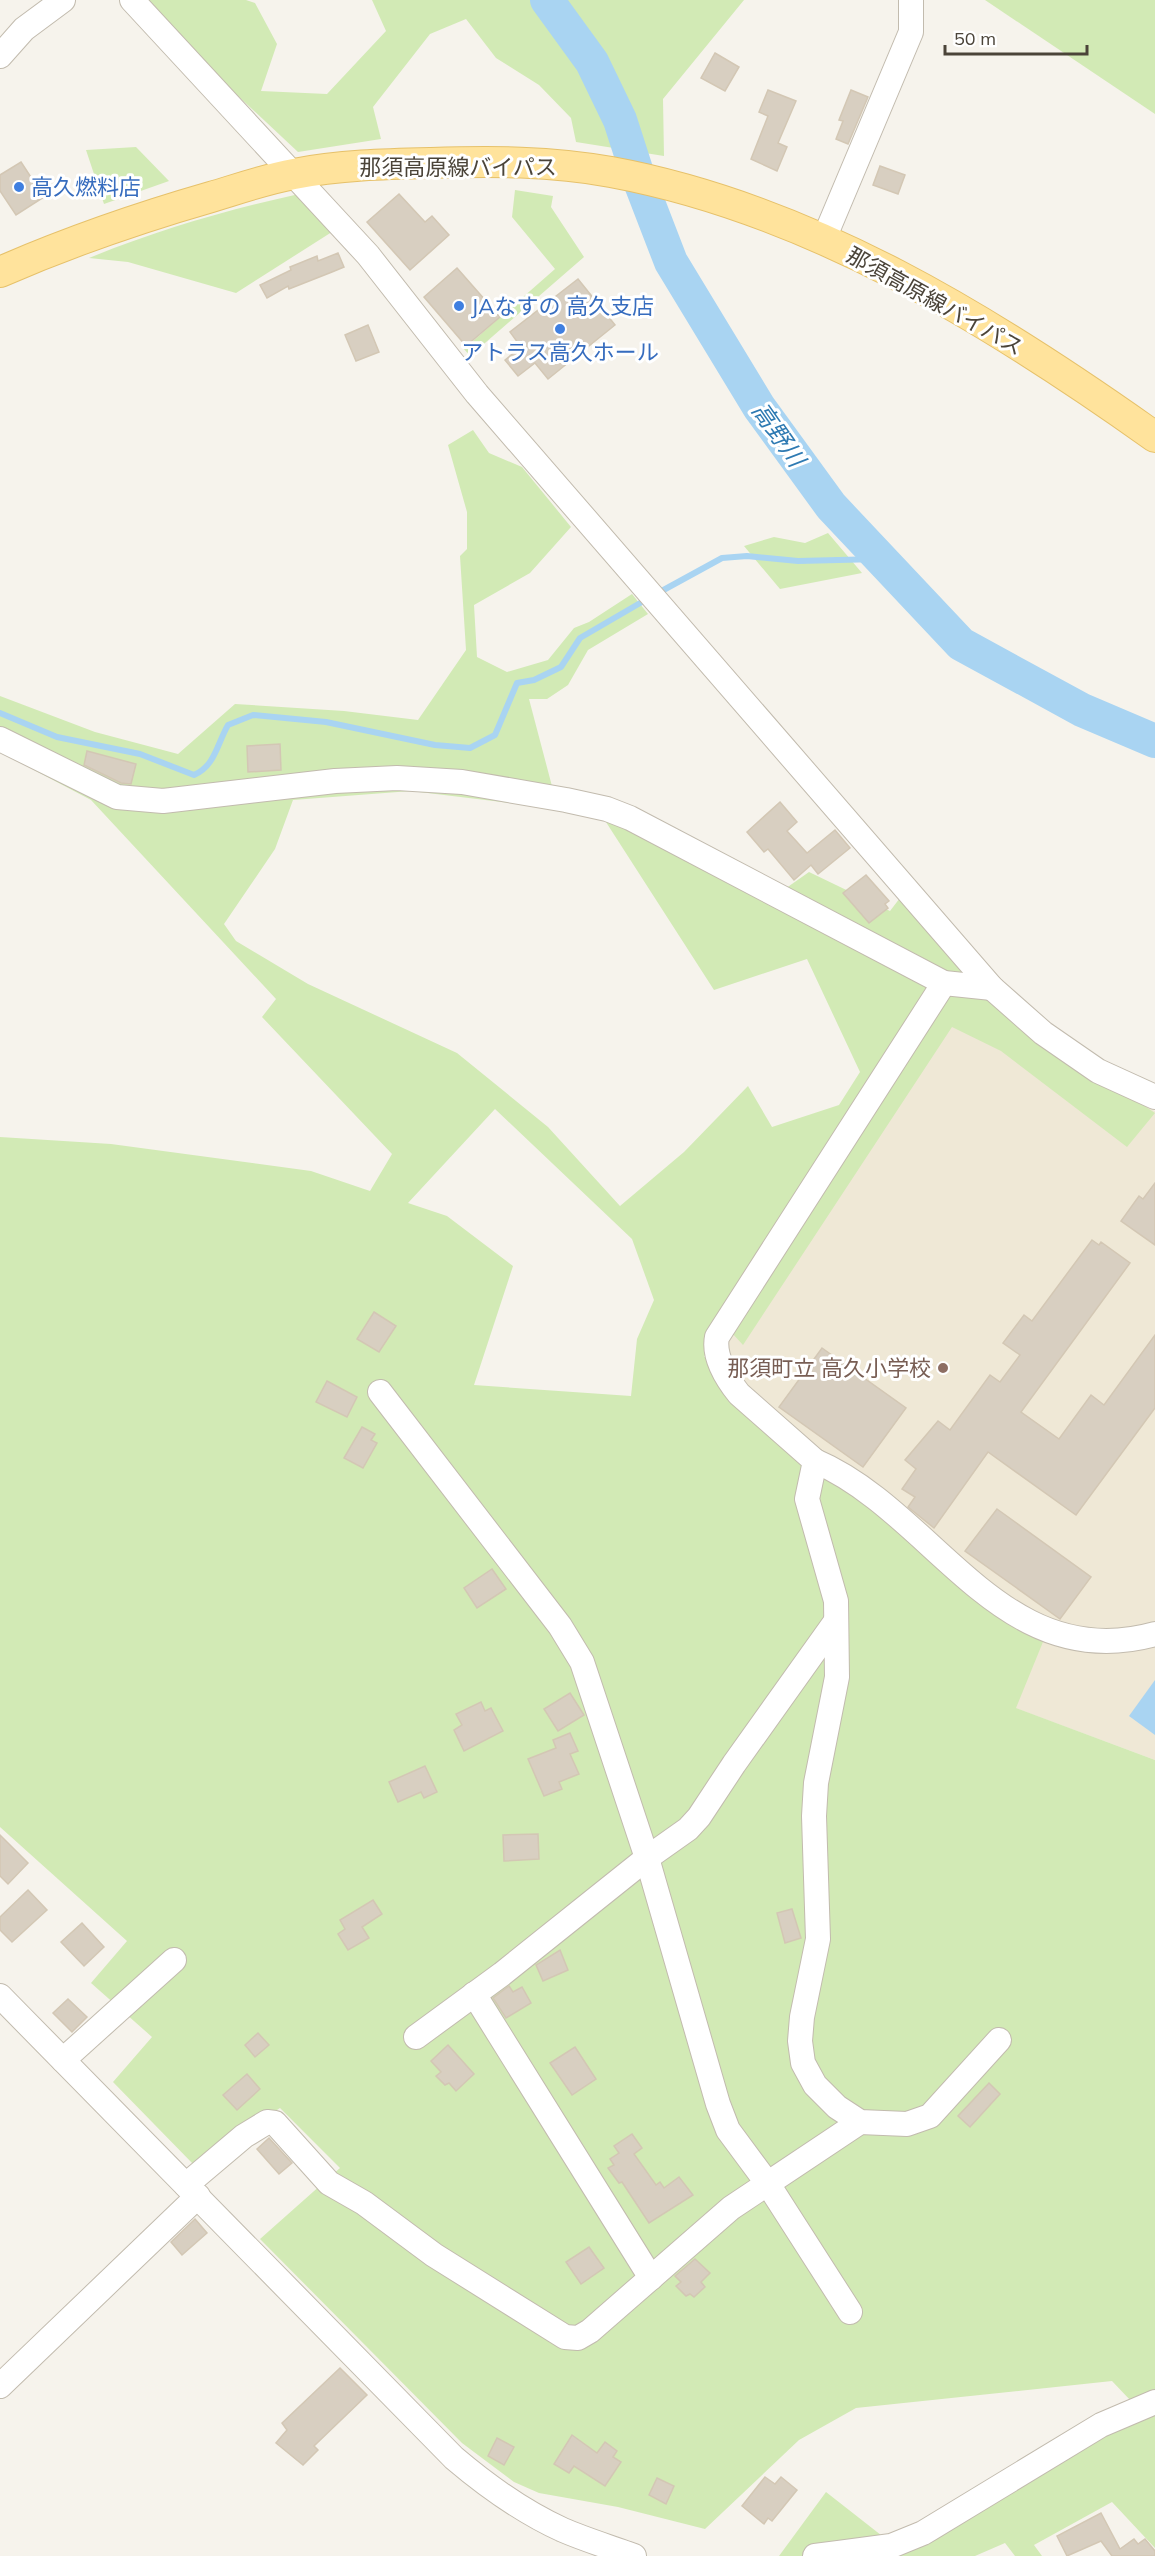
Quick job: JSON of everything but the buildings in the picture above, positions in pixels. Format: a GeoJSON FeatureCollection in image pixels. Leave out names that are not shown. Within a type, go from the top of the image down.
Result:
{"type":"FeatureCollection","features":[{"type":"Feature","properties":{"kind":"main road","name":"那須高原線バイパス"},"geometry":{"type":"LineString","coordinates":[[0,272],[60,246],[146,215],[292,174],[386,164],[455,163],[556,165],[611,172],[730,203],[879,266],[963,312],[1155,437]]}},
{"type":"Feature","properties":{"kind":"street"},"geometry":{"type":"LineString","coordinates":[[0,56],[24,29],[63,0]]}},
{"type":"Feature","properties":{"kind":"street"},"geometry":{"type":"LineString","coordinates":[[824,241],[911,32],[911,0]]}},
{"type":"Feature","properties":{"kind":"street"},"geometry":{"type":"LineString","coordinates":[[134,1],[368,255],[477,394],[992,988],[1043,1033],[1098,1071],[1155,1097]]}},
{"type":"Feature","properties":{"kind":"street"},"geometry":{"type":"LineString","coordinates":[[0,739],[117,797],[163,801],[335,781],[397,778],[462,782],[607,809],[630,818],[944,983],[992,988]]}},
{"type":"Feature","properties":{"kind":"street"},"geometry":{"type":"LineString","coordinates":[[944,983],[717,1337],[715,1348],[729,1382],[739,1394],[815,1461],[838,1470],[864,1487],[965,1576],[1026,1622],[1059,1635],[1078,1639],[1133,1640],[1155,1634]]}},
{"type":"Feature","properties":{"kind":"street"},"geometry":{"type":"LineString","coordinates":[[380,1392],[574,1648],[582,1662],[647,1858],[718,2104],[728,2130],[768,2184],[850,2312]]}},
{"type":"Feature","properties":{"kind":"street"},"geometry":{"type":"LineString","coordinates":[[815,1461],[807,1499],[836,1601],[837,1677],[816,1783],[814,1816],[818,1939],[800,2041],[802,2063],[814,2085],[837,2107],[860,2122],[907,2124],[930,2116],[999,2040]]}},
{"type":"Feature","properties":{"kind":"street"},"geometry":{"type":"LineString","coordinates":[[416,2037],[647,1858],[688,1829],[699,1817],[836,1621]]}},
{"type":"Feature","properties":{"kind":"street"},"geometry":{"type":"LineString","coordinates":[[63,2060],[174,1960]]}},
{"type":"Feature","properties":{"kind":"street"},"geometry":{"type":"LineString","coordinates":[[474,1994],[651,2278]]}},
{"type":"Feature","properties":{"kind":"street"},"geometry":{"type":"LineString","coordinates":[[0,1996],[454,2458],[485,2484],[563,2530],[634,2556]]}},
{"type":"Feature","properties":{"kind":"street"},"geometry":{"type":"LineString","coordinates":[[0,2386],[244,2136],[267,2122],[275,2123],[329,2182],[364,2203],[434,2255],[565,2337],[578,2337],[590,2331],[731,2208],[860,2122]]}},
{"type":"Feature","properties":{"kind":"street"},"geometry":{"type":"LineString","coordinates":[[815,2556],[891,2546],[923,2533],[1101,2425],[1155,2402]]}},
{"type":"Feature","properties":{"kind":"shaded area","name":"那須町立 高久小学校"},"geometry":{"type":"Polygon","coordinates":[[[943,995],[1080,1076],[1155,1111],[1155,1760],[1015,1708],[823,1458],[738,1385],[724,1336],[943,995]]]}},
{"type":"Feature","properties":{"kind":"green space"},"geometry":{"type":"Polygon","coordinates":[[[145,0],[246,0],[255,3],[277,44],[261,91],[327,94],[386,31],[372,0],[744,0],[663,99],[664,156],[576,142],[571,118],[539,85],[496,58],[466,19],[430,34],[373,107],[381,139],[298,152],[188,49],[145,0]]]}},
{"type":"Feature","properties":{"kind":"green space"},"geometry":{"type":"Polygon","coordinates":[[[985,0],[1155,0],[1155,114],[985,0]]]}},
{"type":"Feature","properties":{"kind":"green space"},"geometry":{"type":"Polygon","coordinates":[[[136,147],[169,181],[104,204],[86,150],[136,147]]]}},
{"type":"Feature","properties":{"kind":"green space"},"geometry":{"type":"Polygon","coordinates":[[[515,190],[553,196],[551,207],[584,257],[470,356],[464,349],[555,269],[512,217],[515,190]]]}},
{"type":"Feature","properties":{"kind":"green space"},"geometry":{"type":"Polygon","coordinates":[[[299,194],[335,230],[236,293],[128,262],[89,258],[192,222],[299,194]]]}},
{"type":"Feature","properties":{"kind":"green space"},"geometry":{"type":"Polygon","coordinates":[[[473,430],[489,453],[522,467],[571,527],[530,573],[474,605],[477,657],[507,672],[548,660],[574,628],[589,622],[632,594],[648,614],[588,650],[568,685],[547,699],[529,699],[553,790],[782,891],[809,872],[890,911],[903,894],[992,1003],[1155,1113],[1127,1147],[1001,1051],[952,1027],[743,1345],[720,1320],[704,1357],[723,1351],[738,1385],[1045,1637],[1016,1708],[1155,1760],[1155,2548],[1112,2502],[1034,2545],[1042,2556],[1015,2556],[1005,2543],[975,2556],[779,2556],[826,2492],[886,2539],[929,2522],[1131,2401],[1112,2381],[856,2408],[799,2440],[705,2529],[618,2507],[539,2493],[514,2482],[462,2443],[260,2239],[340,2168],[280,2108],[194,2165],[113,2082],[152,2037],[91,1983],[127,1941],[0,1827],[0,1137],[111,1144],[311,1171],[370,1191],[392,1154],[262,1017],[276,999],[91,800],[0,752],[0,696],[95,732],[178,754],[235,704],[344,711],[418,720],[466,650],[460,556],[467,549],[467,512],[448,445],[473,430]],[[411,791],[293,800],[275,849],[224,924],[236,941],[308,984],[457,1053],[548,1127],[620,1206],[684,1152],[748,1086],[772,1127],[839,1105],[860,1072],[807,959],[714,990],[604,819],[559,809],[411,791]],[[495,1109],[408,1203],[447,1216],[513,1266],[474,1385],[631,1396],[637,1339],[654,1300],[632,1239],[495,1109]]]}},
{"type":"Feature","properties":{"kind":"green space"},"geometry":{"type":"Polygon","coordinates":[[[828,533],[862,573],[780,589],[744,546],[774,537],[805,543],[828,533]]]}},
{"type":"Feature","properties":{"kind":"water"},"geometry":{"type":"Polygon","coordinates":[[[1155,1680],[1155,1735],[1129,1716],[1155,1680]]]}},
{"type":"Feature","properties":{"kind":"waterway","name":"高野川"},"geometry":{"type":"LineString","coordinates":[[547,0],[592,62],[620,120],[639,179],[671,262],[759,407],[831,506],[961,644],[1082,710],[1155,741]]}},
{"type":"Feature","properties":{"kind":"waterway"},"geometry":{"type":"LineString","coordinates":[[658,593],[722,558],[747,556],[798,561],[879,559]]}},
{"type":"Feature","properties":{"kind":"waterway"},"geometry":{"type":"LineString","coordinates":[[0,713],[57,737],[140,754],[194,775],[207,766],[228,725],[253,715],[326,722],[435,745],[470,748],[495,735],[517,683],[534,680],[561,667],[580,638],[647,599]]}},
{"type":"Feature","properties":{"kind":"place","name":"高久燃料店"},"geometry":{"type":"Point","coordinates":[19,187]}},
{"type":"Feature","properties":{"kind":"place","name":"JAなすの 高久支店"},"geometry":{"type":"Point","coordinates":[459,306]}},
{"type":"Feature","properties":{"kind":"place","name":"アトラス高久ホール"},"geometry":{"type":"Point","coordinates":[560,329]}},
{"type":"Feature","properties":{"kind":"place","name":"那須町立 高久小学校"},"geometry":{"type":"Point","coordinates":[943,1368]}}]}
